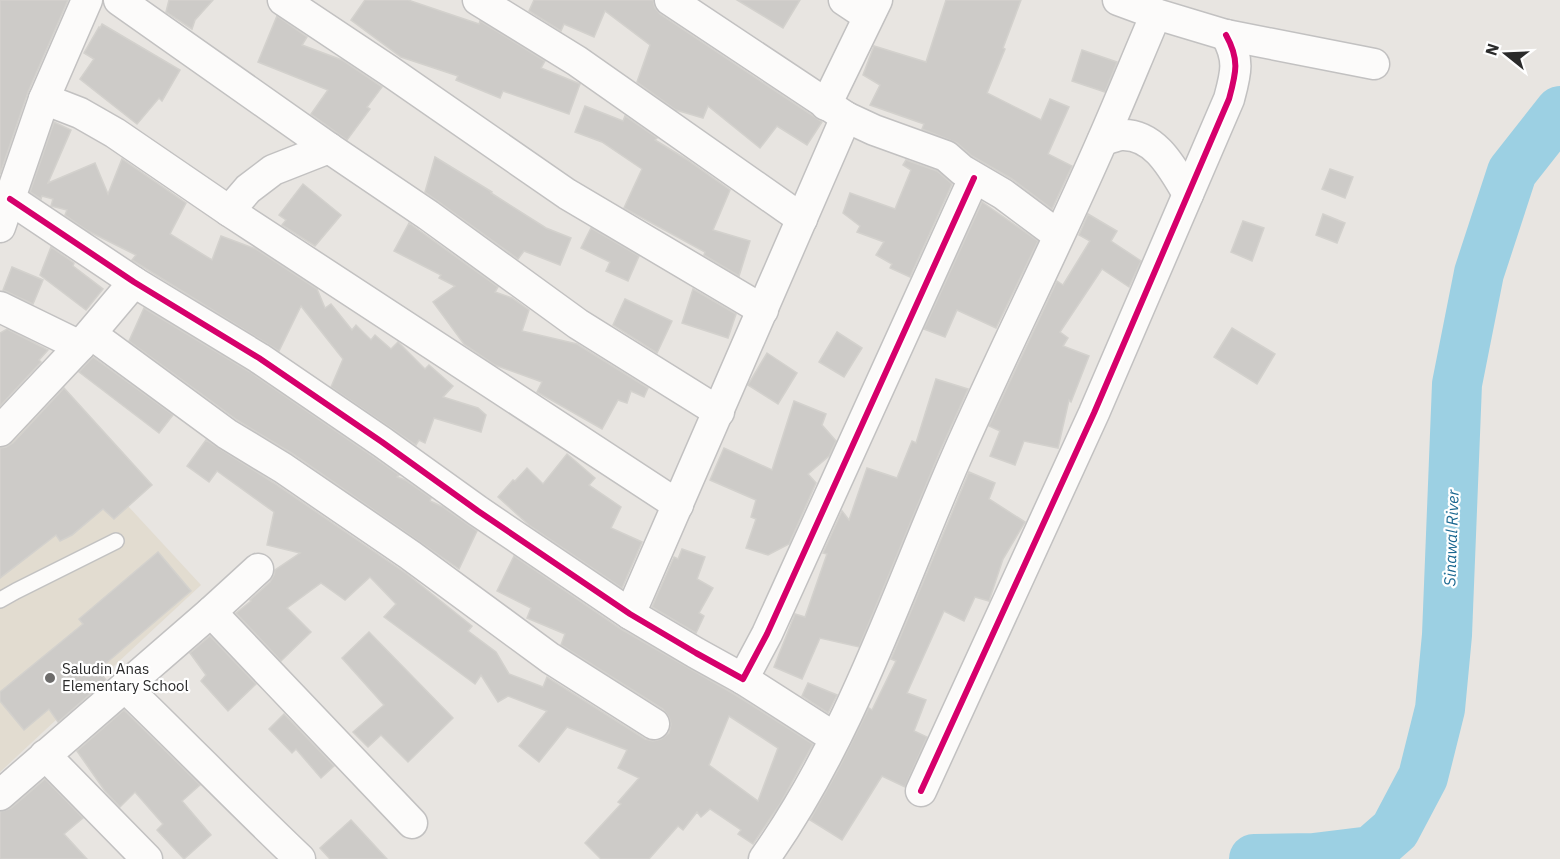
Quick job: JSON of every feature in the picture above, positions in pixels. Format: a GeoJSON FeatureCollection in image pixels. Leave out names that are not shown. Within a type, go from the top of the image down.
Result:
{"type":"FeatureCollection","features":[{"type":"Feature","properties":{"kind":"street"},"geometry":{"type":"LineString","coordinates":[[0,227],[8,181],[87,0]]}},
{"type":"Feature","properties":{"kind":"street"},"geometry":{"type":"LineString","coordinates":[[119,0],[428,215],[578,324],[719,412]]}},
{"type":"Feature","properties":{"kind":"street"},"geometry":{"type":"LineString","coordinates":[[283,0],[567,194],[763,310]]}},
{"type":"Feature","properties":{"kind":"street"},"geometry":{"type":"LineString","coordinates":[[478,0],[577,60],[802,219]]}},
{"type":"Feature","properties":{"kind":"street"},"geometry":{"type":"LineString","coordinates":[[670,0],[836,111],[874,130],[946,156],[975,178],[1003,194],[1058,235]]}},
{"type":"Feature","properties":{"kind":"street"},"geometry":{"type":"LineString","coordinates":[[630,614],[802,219],[836,111],[873,8],[844,0]]}},
{"type":"Feature","properties":{"kind":"street"},"geometry":{"type":"LineString","coordinates":[[1118,0],[1226,35],[1374,64]]}},
{"type":"Feature","properties":{"kind":"street"},"geometry":{"type":"LineString","coordinates":[[764,859],[803,801],[835,738],[884,631],[955,460],[1103,140],[1156,14]]}},
{"type":"Feature","properties":{"kind":"street"},"geometry":{"type":"LineString","coordinates":[[921,790],[1094,412],[1229,99],[1235,78],[1236,62],[1233,47],[1226,35]]}},
{"type":"Feature","properties":{"kind":"street"},"geometry":{"type":"LineString","coordinates":[[44,99],[80,113],[115,133],[229,211],[678,505]]}},
{"type":"Feature","properties":{"kind":"street"},"geometry":{"type":"LineString","coordinates":[[1103,140],[1120,135],[1136,137],[1148,142],[1160,152],[1188,194]]}},
{"type":"Feature","properties":{"kind":"street"},"geometry":{"type":"LineString","coordinates":[[229,211],[248,189],[273,170],[329,148]]}},
{"type":"Feature","properties":{"kind":"street"},"geometry":{"type":"LineString","coordinates":[[743,679],[766,634],[975,178]]}},
{"type":"Feature","properties":{"kind":"street"},"geometry":{"type":"LineString","coordinates":[[8,181],[134,282],[259,358],[630,614],[743,679],[835,738]]}},
{"type":"Feature","properties":{"kind":"street"},"geometry":{"type":"LineString","coordinates":[[0,431],[86,340],[134,282]]}},
{"type":"Feature","properties":{"kind":"street"},"geometry":{"type":"LineString","coordinates":[[0,307],[86,340],[227,435],[283,468],[410,555],[550,658],[654,724]]}},
{"type":"Feature","properties":{"kind":"street"},"geometry":{"type":"LineString","coordinates":[[0,795],[258,569]]}},
{"type":"Feature","properties":{"kind":"street"},"geometry":{"type":"LineString","coordinates":[[211,612],[412,823]]}},
{"type":"Feature","properties":{"kind":"street"},"geometry":{"type":"LineString","coordinates":[[125,687],[180,740],[216,779],[300,859]]}},
{"type":"Feature","properties":{"kind":"street"},"geometry":{"type":"LineString","coordinates":[[45,755],[147,859]]}},
{"type":"Feature","properties":{"kind":"lane"},"geometry":{"type":"LineString","coordinates":[[0,600],[116,541]]}},
{"type":"Feature","properties":{"kind":"shaded area","name":"Saludin Anas Elementary School"},"geometry":{"type":"Polygon","coordinates":[[[41,412],[201,585],[0,772],[0,450],[41,412]]]}},
{"type":"Feature","properties":{"kind":"building"},"geometry":{"type":"Polygon","coordinates":[[[0,0],[68,0],[28,92],[0,174],[0,0]]]}},
{"type":"Feature","properties":{"kind":"building"},"geometry":{"type":"Polygon","coordinates":[[[169,0],[213,0],[195,20],[192,29],[166,12],[169,0]]]}},
{"type":"Feature","properties":{"kind":"building"},"geometry":{"type":"Polygon","coordinates":[[[365,0],[408,0],[479,24],[480,21],[545,61],[541,68],[580,84],[569,114],[503,91],[500,98],[456,80],[458,76],[401,57],[351,20],[365,0]]]}},
{"type":"Feature","properties":{"kind":"building"},"geometry":{"type":"Polygon","coordinates":[[[534,0],[653,0],[660,14],[822,122],[807,145],[777,126],[760,148],[708,106],[703,118],[676,110],[637,82],[650,45],[605,11],[594,37],[564,24],[561,31],[529,11],[534,0]]]}},
{"type":"Feature","properties":{"kind":"building"},"geometry":{"type":"Polygon","coordinates":[[[737,0],[800,0],[783,28],[737,0]]]}},
{"type":"Feature","properties":{"kind":"building"},"geometry":{"type":"Polygon","coordinates":[[[946,0],[1021,0],[987,93],[1041,120],[1050,99],[1069,107],[1048,154],[1072,166],[1052,209],[1012,179],[972,156],[957,143],[922,129],[924,124],[870,105],[880,85],[863,75],[874,46],[926,62],[946,0]]]}},
{"type":"Feature","properties":{"kind":"building"},"geometry":{"type":"Polygon","coordinates":[[[277,16],[307,37],[302,45],[342,60],[382,87],[367,107],[370,109],[347,140],[311,114],[328,90],[258,62],[277,16]]]}},
{"type":"Feature","properties":{"kind":"building"},"geometry":{"type":"Polygon","coordinates":[[[102,24],[180,70],[162,101],[159,98],[137,124],[80,79],[94,59],[84,53],[102,24]]]}},
{"type":"Feature","properties":{"kind":"building"},"geometry":{"type":"Polygon","coordinates":[[[1082,50],[1117,62],[1105,92],[1072,81],[1082,50]]]}},
{"type":"Feature","properties":{"kind":"building"},"geometry":{"type":"Polygon","coordinates":[[[585,106],[623,121],[625,116],[657,138],[655,140],[730,190],[713,230],[750,241],[739,276],[704,255],[705,252],[624,208],[642,169],[602,142],[575,132],[585,106]]]}},
{"type":"Feature","properties":{"kind":"building"},"geometry":{"type":"Polygon","coordinates":[[[54,122],[71,130],[48,183],[95,163],[108,194],[122,159],[186,203],[170,234],[212,260],[221,236],[256,249],[317,289],[325,308],[331,304],[352,330],[356,325],[371,340],[375,335],[391,349],[398,342],[425,369],[429,365],[453,386],[443,397],[478,408],[486,415],[481,432],[434,418],[425,443],[419,440],[416,445],[331,387],[343,359],[301,306],[279,351],[132,260],[136,255],[88,231],[65,215],[67,210],[51,206],[53,199],[42,196],[41,199],[30,192],[54,122]]]}},
{"type":"Feature","properties":{"kind":"building"},"geometry":{"type":"Polygon","coordinates":[[[435,157],[546,228],[571,238],[560,265],[524,251],[518,259],[425,192],[435,157]]]}},
{"type":"Feature","properties":{"kind":"building"},"geometry":{"type":"Polygon","coordinates":[[[906,160],[937,171],[952,184],[910,277],[890,268],[892,264],[876,255],[884,242],[857,232],[860,226],[843,213],[850,193],[895,209],[911,170],[903,165],[906,160]]]}},
{"type":"Feature","properties":{"kind":"building"},"geometry":{"type":"Polygon","coordinates":[[[1330,169],[1353,177],[1345,198],[1322,189],[1330,169]]]}},
{"type":"Feature","properties":{"kind":"building"},"geometry":{"type":"Polygon","coordinates":[[[303,184],[341,215],[315,246],[282,225],[286,220],[279,215],[303,184]]]}},
{"type":"Feature","properties":{"kind":"building"},"geometry":{"type":"Polygon","coordinates":[[[982,202],[1038,241],[996,328],[957,310],[945,337],[924,329],[982,202]]]}},
{"type":"Feature","properties":{"kind":"building"},"geometry":{"type":"Polygon","coordinates":[[[1088,214],[1117,231],[1111,241],[1141,261],[1129,287],[1102,269],[1060,332],[1068,338],[1063,346],[1089,356],[1071,402],[1069,400],[1058,448],[1024,441],[1015,465],[990,456],[1000,431],[989,426],[1057,281],[1063,285],[1090,241],[1079,235],[1088,214]]]}},
{"type":"Feature","properties":{"kind":"building"},"geometry":{"type":"Polygon","coordinates":[[[1323,214],[1345,223],[1337,243],[1316,235],[1323,214]]]}},
{"type":"Feature","properties":{"kind":"building"},"geometry":{"type":"Polygon","coordinates":[[[1243,221],[1264,228],[1252,261],[1231,252],[1243,221]]]}},
{"type":"Feature","properties":{"kind":"building"},"geometry":{"type":"Polygon","coordinates":[[[409,223],[498,287],[495,292],[512,298],[529,310],[522,331],[577,344],[648,388],[644,397],[631,391],[627,403],[618,400],[602,429],[537,392],[542,382],[495,365],[464,344],[433,302],[455,286],[439,278],[441,275],[394,251],[409,223]]]}},
{"type":"Feature","properties":{"kind":"building"},"geometry":{"type":"Polygon","coordinates":[[[591,228],[639,256],[628,281],[606,271],[610,262],[581,248],[591,228]]]}},
{"type":"Feature","properties":{"kind":"building"},"geometry":{"type":"Polygon","coordinates":[[[51,247],[74,263],[73,266],[103,289],[86,310],[40,275],[51,247]]]}},
{"type":"Feature","properties":{"kind":"building"},"geometry":{"type":"Polygon","coordinates":[[[12,267],[43,280],[33,304],[3,290],[12,267]]]}},
{"type":"Feature","properties":{"kind":"building"},"geometry":{"type":"Polygon","coordinates":[[[693,289],[736,314],[728,338],[682,323],[693,289]]]}},
{"type":"Feature","properties":{"kind":"building"},"geometry":{"type":"Polygon","coordinates":[[[625,299],[672,321],[657,353],[613,325],[625,299]]]}},
{"type":"Feature","properties":{"kind":"building"},"geometry":{"type":"Polygon","coordinates":[[[144,308],[250,372],[399,475],[397,477],[431,498],[430,501],[443,507],[477,531],[459,569],[293,454],[237,420],[129,341],[144,308]]]}},
{"type":"Feature","properties":{"kind":"building"},"geometry":{"type":"Polygon","coordinates":[[[1232,328],[1275,354],[1257,384],[1214,357],[1232,328]]]}},
{"type":"Feature","properties":{"kind":"building"},"geometry":{"type":"Polygon","coordinates":[[[7,329],[48,350],[39,360],[41,362],[0,406],[0,333],[7,329]]]}},
{"type":"Feature","properties":{"kind":"building"},"geometry":{"type":"Polygon","coordinates":[[[837,332],[862,348],[844,377],[819,362],[837,332]]]}},
{"type":"Feature","properties":{"kind":"building"},"geometry":{"type":"Polygon","coordinates":[[[767,353],[797,373],[778,404],[748,385],[767,353]]]}},
{"type":"Feature","properties":{"kind":"building"},"geometry":{"type":"Polygon","coordinates":[[[93,357],[173,415],[159,433],[79,372],[93,357]]]}},
{"type":"Feature","properties":{"kind":"building"},"geometry":{"type":"Polygon","coordinates":[[[936,379],[968,389],[859,647],[820,638],[802,679],[774,667],[795,614],[805,617],[827,554],[823,553],[842,511],[849,520],[867,468],[897,478],[912,441],[916,443],[936,379]]]}},
{"type":"Feature","properties":{"kind":"building"},"geometry":{"type":"Polygon","coordinates":[[[64,388],[152,485],[114,519],[103,509],[72,535],[60,541],[56,535],[0,578],[0,448],[13,443],[64,388]]]}},
{"type":"Feature","properties":{"kind":"building"},"geometry":{"type":"Polygon","coordinates":[[[794,401],[826,414],[822,425],[836,441],[829,456],[808,474],[816,483],[789,544],[768,555],[746,548],[756,519],[751,517],[756,500],[710,480],[724,448],[772,470],[794,401]]]}},
{"type":"Feature","properties":{"kind":"building"},"geometry":{"type":"Polygon","coordinates":[[[206,440],[274,483],[407,574],[472,626],[468,631],[496,652],[509,674],[543,687],[547,677],[645,739],[653,741],[661,739],[669,733],[671,724],[663,709],[561,645],[565,634],[527,618],[531,608],[497,591],[514,556],[621,629],[734,694],[813,744],[780,804],[753,844],[738,834],[741,830],[710,809],[701,817],[697,812],[683,830],[678,826],[649,859],[601,859],[585,843],[621,804],[618,802],[639,778],[618,768],[627,750],[567,727],[539,762],[519,746],[547,711],[508,696],[498,702],[481,675],[475,684],[384,617],[396,604],[370,577],[345,600],[321,583],[287,608],[311,632],[281,661],[236,613],[270,582],[275,570],[300,553],[267,545],[274,512],[217,471],[209,482],[187,466],[206,440]],[[729,716],[709,765],[758,801],[778,748],[729,716]]]}},
{"type":"Feature","properties":{"kind":"building"},"geometry":{"type":"Polygon","coordinates":[[[567,454],[595,478],[589,485],[621,507],[611,528],[642,542],[622,588],[529,525],[498,497],[527,468],[543,484],[567,454]]]}},
{"type":"Feature","properties":{"kind":"building"},"geometry":{"type":"Polygon","coordinates":[[[969,472],[995,483],[989,499],[1025,522],[1003,559],[989,601],[975,597],[964,621],[944,611],[907,693],[926,700],[914,731],[927,737],[905,787],[882,776],[842,840],[810,820],[869,708],[872,710],[896,661],[891,659],[969,472]]]}},
{"type":"Feature","properties":{"kind":"building"},"geometry":{"type":"Polygon","coordinates":[[[682,549],[705,557],[697,579],[713,588],[699,613],[704,616],[696,633],[652,607],[674,557],[678,559],[682,549]]]}},
{"type":"Feature","properties":{"kind":"building"},"geometry":{"type":"Polygon","coordinates":[[[158,552],[191,591],[98,670],[106,680],[58,722],[49,709],[24,730],[0,701],[0,692],[83,624],[79,619],[158,552]]]}},
{"type":"Feature","properties":{"kind":"building"},"geometry":{"type":"Polygon","coordinates":[[[369,632],[453,718],[408,762],[381,735],[368,747],[353,732],[384,705],[342,658],[369,632]]]}},
{"type":"Feature","properties":{"kind":"building"},"geometry":{"type":"Polygon","coordinates":[[[210,636],[256,684],[228,711],[201,681],[206,675],[190,653],[210,636]]]}},
{"type":"Feature","properties":{"kind":"building"},"geometry":{"type":"Polygon","coordinates":[[[808,683],[837,695],[828,713],[802,696],[808,683]]]}},
{"type":"Feature","properties":{"kind":"building"},"geometry":{"type":"Polygon","coordinates":[[[124,710],[200,785],[182,801],[211,835],[184,859],[157,830],[163,824],[135,792],[120,807],[105,791],[77,751],[124,710]]]}},
{"type":"Feature","properties":{"kind":"building"},"geometry":{"type":"Polygon","coordinates":[[[284,714],[334,766],[321,778],[296,749],[292,753],[269,729],[284,714]]]}},
{"type":"Feature","properties":{"kind":"building"},"geometry":{"type":"Polygon","coordinates":[[[45,779],[83,818],[64,834],[87,859],[0,859],[0,812],[11,808],[45,779]]]}},
{"type":"Feature","properties":{"kind":"building"},"geometry":{"type":"Polygon","coordinates":[[[351,820],[387,859],[330,859],[320,848],[351,820]]]}},
{"type":"Feature","properties":{"kind":"waterway","name":"Sinawal River"},"geometry":{"type":"LineString","coordinates":[[1254,859],[1314,858],[1371,851],[1395,830],[1423,777],[1440,709],[1447,635],[1457,384],[1479,273],[1512,172],[1560,111]]}},
{"type":"Feature","properties":{"kind":"cycle path"},"geometry":{"type":"LineString","coordinates":[[921,791],[1094,413],[1229,99],[1235,59],[1226,35]]}},
{"type":"Feature","properties":{"kind":"cycle path"},"geometry":{"type":"LineString","coordinates":[[10,199],[134,282],[259,358],[630,614],[743,679],[767,634],[974,178]]}},
{"type":"Feature","properties":{"kind":"place","name":"Saludin Anas Elementary School"},"geometry":{"type":"Point","coordinates":[50,678]}}]}
